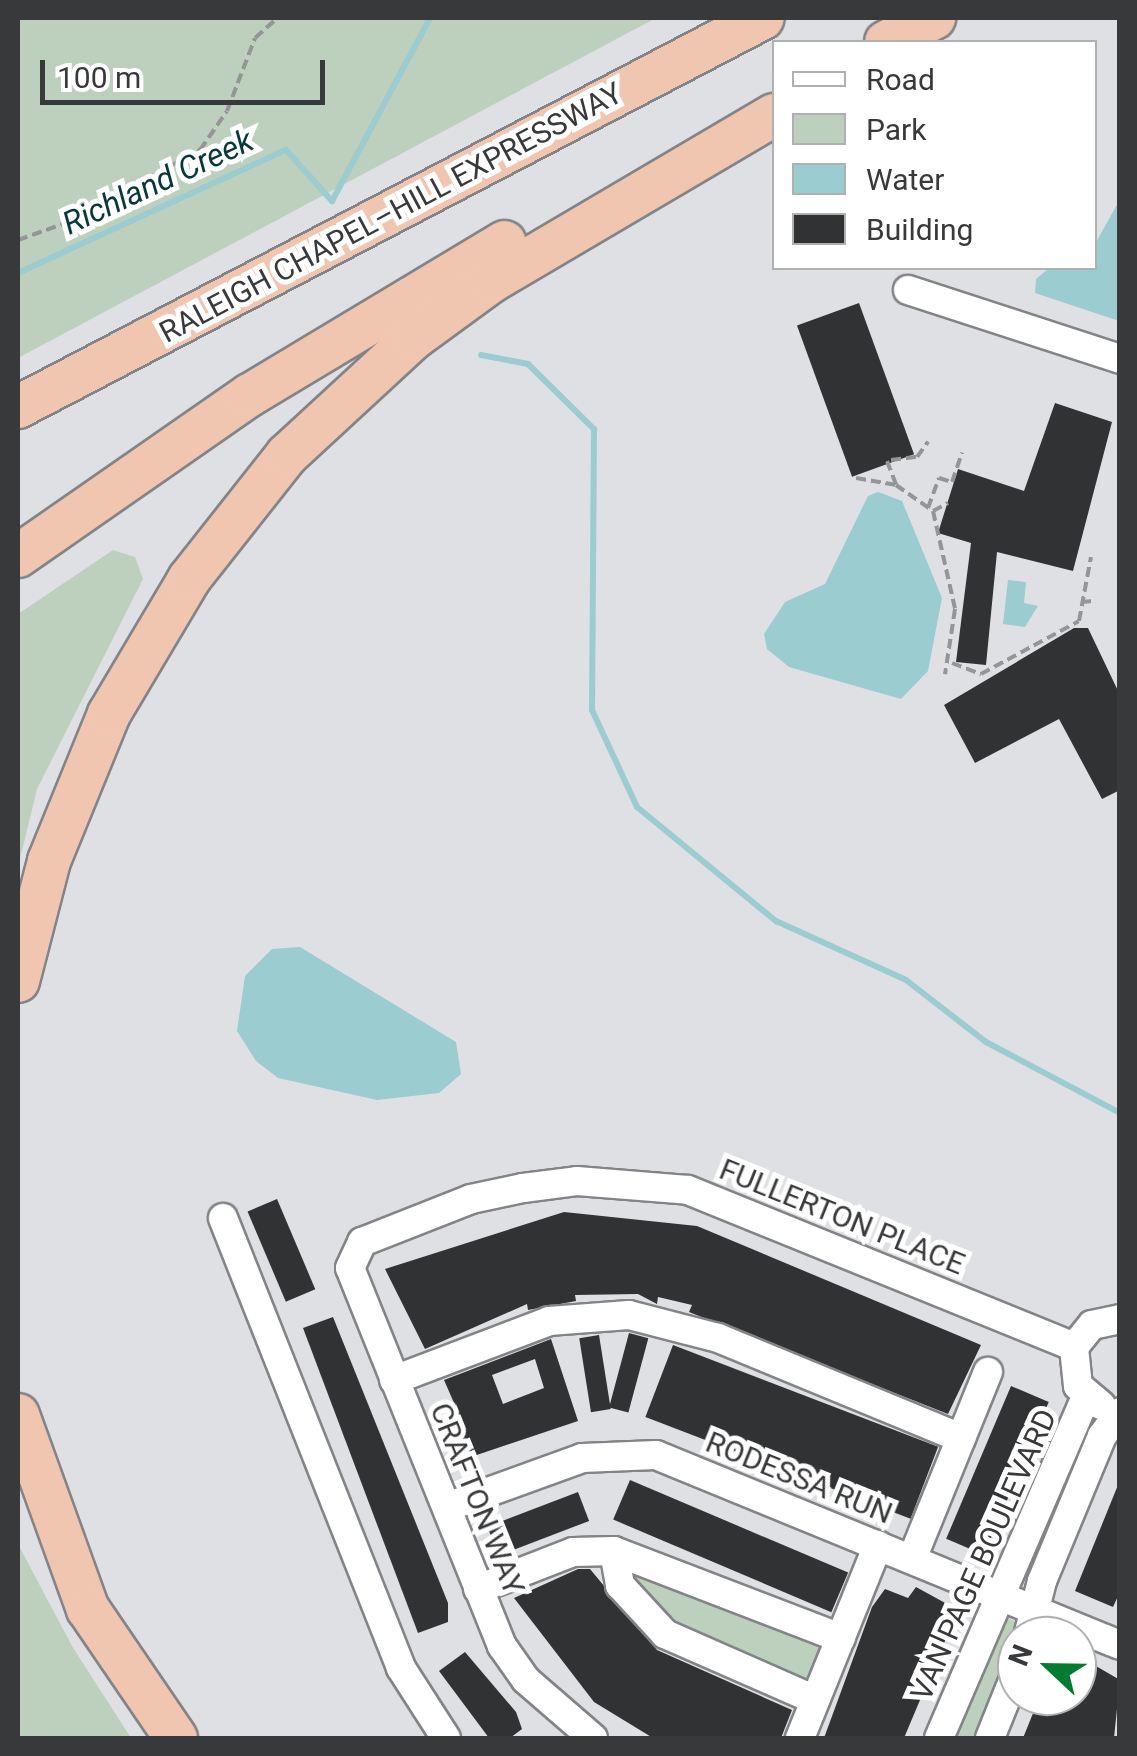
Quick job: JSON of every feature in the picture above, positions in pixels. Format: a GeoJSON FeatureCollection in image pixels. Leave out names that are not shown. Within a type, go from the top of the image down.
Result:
{"type":"FeatureCollection","features":[{"type":"Feature","properties":{"kind":"highway","name":"RALEIGH CHAPEL–HILL EXPRESSWAY"},"geometry":{"type":"LineString","coordinates":[[18,407],[763,18]]}},
{"type":"Feature","properties":{"kind":"highway"},"geometry":{"type":"LineString","coordinates":[[890,40],[934,18]]}},
{"type":"Feature","properties":{"kind":"highway"},"geometry":{"type":"LineString","coordinates":[[18,556],[389,308],[772,101]]}},
{"type":"Feature","properties":{"kind":"highway"},"geometry":{"type":"LineString","coordinates":[[18,981],[49,862],[109,714],[188,579],[287,454],[414,338],[492,281],[772,116]]}},
{"type":"Feature","properties":{"kind":"highway"},"geometry":{"type":"LineString","coordinates":[[18,1416],[88,1609],[176,1738]]}},
{"type":"Feature","properties":{"kind":"street"},"geometry":{"type":"LineString","coordinates":[[908,290],[1120,360]]}},
{"type":"Feature","properties":{"kind":"street","name":"FULLERTON PLACE"},"geometry":{"type":"LineString","coordinates":[[354,1254],[362,1242],[431,1214],[523,1188],[576,1182],[688,1190],[1074,1347]]}},
{"type":"Feature","properties":{"kind":"street"},"geometry":{"type":"LineString","coordinates":[[223,1218],[402,1668],[446,1738]]}},
{"type":"Feature","properties":{"kind":"street","name":"CRAFTON WAY"},"geometry":{"type":"LineString","coordinates":[[354,1254],[350,1268],[478,1589],[526,1680],[593,1738]]}},
{"type":"Feature","properties":{"kind":"street"},"geometry":{"type":"LineString","coordinates":[[1115,1315],[1074,1347],[1072,1374],[1086,1396],[1120,1410]]}},
{"type":"Feature","properties":{"kind":"street"},"geometry":{"type":"LineString","coordinates":[[394,1380],[549,1321],[629,1316],[718,1338],[961,1438]]}},
{"type":"Feature","properties":{"kind":"street"},"geometry":{"type":"LineString","coordinates":[[912,1559],[988,1372]]}},
{"type":"Feature","properties":{"kind":"street","name":"VAN PAGE BOULEVARD"},"geometry":{"type":"LineString","coordinates":[[939,1738],[1086,1396]]}},
{"type":"Feature","properties":{"kind":"street","name":"VAN PAGE BOULEVARD"},"geometry":{"type":"LineString","coordinates":[[1035,1616],[1102,1436],[1120,1410]]}},
{"type":"Feature","properties":{"kind":"street","name":"RODESSA RUN"},"geometry":{"type":"LineString","coordinates":[[447,1507],[582,1458],[644,1454],[1000,1596],[1024,1616]]}},
{"type":"Feature","properties":{"kind":"street"},"geometry":{"type":"LineString","coordinates":[[800,1738],[878,1545]]}},
{"type":"Feature","properties":{"kind":"street"},"geometry":{"type":"LineString","coordinates":[[478,1589],[574,1552],[614,1551],[840,1638]]}},
{"type":"Feature","properties":{"kind":"street"},"geometry":{"type":"LineString","coordinates":[[614,1551],[620,1584],[665,1634],[816,1700]]}},
{"type":"Feature","properties":{"kind":"path"},"geometry":{"type":"LineString","coordinates":[[18,240],[66,223],[200,150],[228,110],[254,38],[278,18]]}},
{"type":"Feature","properties":{"kind":"path"},"geometry":{"type":"LineString","coordinates":[[896,485],[889,461],[917,457],[928,442]]}},
{"type":"Feature","properties":{"kind":"path"},"geometry":{"type":"LineString","coordinates":[[945,674],[952,663],[955,609],[930,510],[939,478],[952,482],[962,453]]}},
{"type":"Feature","properties":{"kind":"path"},"geometry":{"type":"LineString","coordinates":[[856,478],[896,485],[930,510]]}},
{"type":"Feature","properties":{"kind":"path"},"geometry":{"type":"LineString","coordinates":[[930,510],[948,502]]}},
{"type":"Feature","properties":{"kind":"path"},"geometry":{"type":"LineString","coordinates":[[952,663],[972,676],[1019,658],[1079,621],[1091,557]]}},
{"type":"Feature","properties":{"kind":"path"},"geometry":{"type":"LineString","coordinates":[[1080,602],[1094,601]]}},
{"type":"Feature","properties":{"kind":"green space"},"geometry":{"type":"Polygon","coordinates":[[[18,18],[656,18],[18,358],[18,18]]]}},
{"type":"Feature","properties":{"kind":"green space"},"geometry":{"type":"Polygon","coordinates":[[[113,550],[135,557],[143,579],[37,789],[18,867],[18,614],[113,550]]]}},
{"type":"Feature","properties":{"kind":"green space"},"geometry":{"type":"Polygon","coordinates":[[[18,1544],[72,1646],[131,1738],[18,1738],[18,1544]]]}},
{"type":"Feature","properties":{"kind":"green space"},"geometry":{"type":"Polygon","coordinates":[[[636,1568],[820,1640],[824,1652],[813,1678],[793,1681],[685,1636],[629,1575],[636,1568]]]}},
{"type":"Feature","properties":{"kind":"green space"},"geometry":{"type":"Polygon","coordinates":[[[997,1634],[997,1693],[982,1738],[947,1738],[997,1634]]]}},
{"type":"Feature","properties":{"kind":"water"},"geometry":{"type":"Polygon","coordinates":[[[1119,201],[1119,321],[1035,293],[1036,279],[1047,270],[1097,270],[1097,240],[1119,201]]]}},
{"type":"Feature","properties":{"kind":"water"},"geometry":{"type":"Polygon","coordinates":[[[878,492],[902,501],[942,598],[928,671],[901,699],[789,667],[767,649],[764,634],[785,602],[825,584],[868,496],[878,492]]]}},
{"type":"Feature","properties":{"kind":"water"},"geometry":{"type":"Polygon","coordinates":[[[1008,580],[1026,582],[1024,603],[1038,606],[1025,627],[1003,624],[1008,580]]]}},
{"type":"Feature","properties":{"kind":"water"},"geometry":{"type":"Polygon","coordinates":[[[300,947],[456,1042],[461,1074],[439,1093],[377,1100],[278,1078],[256,1061],[237,1031],[245,976],[272,949],[300,947]]]}},
{"type":"Feature","properties":{"kind":"building"},"geometry":{"type":"Polygon","coordinates":[[[859,303],[914,454],[852,477],[797,326],[859,303]]]}},
{"type":"Feature","properties":{"kind":"building"},"geometry":{"type":"Polygon","coordinates":[[[1055,403],[1112,422],[1073,571],[997,552],[986,665],[956,662],[971,543],[938,533],[958,469],[1024,491],[1055,403]]]}},
{"type":"Feature","properties":{"kind":"building"},"geometry":{"type":"Polygon","coordinates":[[[1074,628],[1088,628],[1120,695],[1120,790],[1102,799],[1059,719],[975,763],[944,705],[1074,628]]]}},
{"type":"Feature","properties":{"kind":"building"},"geometry":{"type":"Polygon","coordinates":[[[277,1199],[315,1289],[286,1302],[248,1212],[277,1199]]]}},
{"type":"Feature","properties":{"kind":"building"},"geometry":{"type":"Polygon","coordinates":[[[564,1212],[697,1226],[981,1345],[948,1414],[689,1312],[692,1305],[658,1297],[657,1304],[638,1294],[575,1295],[576,1301],[528,1310],[527,1304],[425,1349],[385,1269],[564,1212]]]}},
{"type":"Feature","properties":{"kind":"building"},"geometry":{"type":"Polygon","coordinates":[[[333,1317],[448,1603],[448,1622],[418,1633],[303,1328],[333,1317]]]}},
{"type":"Feature","properties":{"kind":"building"},"geometry":{"type":"Polygon","coordinates":[[[629,1333],[648,1338],[628,1413],[609,1407],[629,1333]]]}},
{"type":"Feature","properties":{"kind":"building"},"geometry":{"type":"Polygon","coordinates":[[[599,1335],[611,1409],[591,1412],[579,1338],[599,1335]]]}},
{"type":"Feature","properties":{"kind":"building"},"geometry":{"type":"Polygon","coordinates":[[[551,1339],[578,1421],[459,1461],[442,1418],[458,1412],[444,1380],[551,1339]],[[535,1359],[492,1375],[503,1404],[544,1388],[535,1359]]]}},
{"type":"Feature","properties":{"kind":"building"},"geometry":{"type":"Polygon","coordinates":[[[673,1345],[938,1447],[911,1519],[645,1417],[673,1345]]]}},
{"type":"Feature","properties":{"kind":"building"},"geometry":{"type":"Polygon","coordinates":[[[1011,1386],[1049,1402],[984,1555],[946,1539],[1011,1386]]]}},
{"type":"Feature","properties":{"kind":"building"},"geometry":{"type":"Polygon","coordinates":[[[630,1480],[848,1573],[831,1612],[613,1520],[630,1480]]]}},
{"type":"Feature","properties":{"kind":"building"},"geometry":{"type":"Polygon","coordinates":[[[1120,1480],[1120,1592],[1113,1607],[1075,1591],[1120,1480]]]}},
{"type":"Feature","properties":{"kind":"building"},"geometry":{"type":"Polygon","coordinates":[[[578,1492],[589,1521],[499,1556],[487,1527],[578,1492]]]}},
{"type":"Feature","properties":{"kind":"building"},"geometry":{"type":"Polygon","coordinates":[[[578,1569],[590,1569],[657,1650],[792,1710],[781,1738],[653,1738],[594,1702],[514,1598],[578,1569]]]}},
{"type":"Feature","properties":{"kind":"building"},"geometry":{"type":"Polygon","coordinates":[[[916,1587],[958,1610],[904,1738],[824,1738],[872,1607],[885,1589],[908,1598],[916,1587]]]}},
{"type":"Feature","properties":{"kind":"building"},"geometry":{"type":"Polygon","coordinates":[[[465,1652],[516,1712],[522,1729],[510,1738],[489,1738],[439,1671],[465,1652]]]}},
{"type":"Feature","properties":{"kind":"building"},"geometry":{"type":"Polygon","coordinates":[[[1097,1667],[1120,1680],[1114,1738],[1023,1738],[1032,1716],[1097,1716],[1097,1667]]]}},
{"type":"Feature","properties":{"kind":"waterway","name":"Richland Creek"},"geometry":{"type":"LineString","coordinates":[[18,273],[286,150],[332,201],[430,18]]}},
{"type":"Feature","properties":{"kind":"waterway"},"geometry":{"type":"LineString","coordinates":[[481,355],[528,364],[594,429],[592,710],[637,807],[776,921],[906,980],[986,1042],[1120,1113]]}}]}
